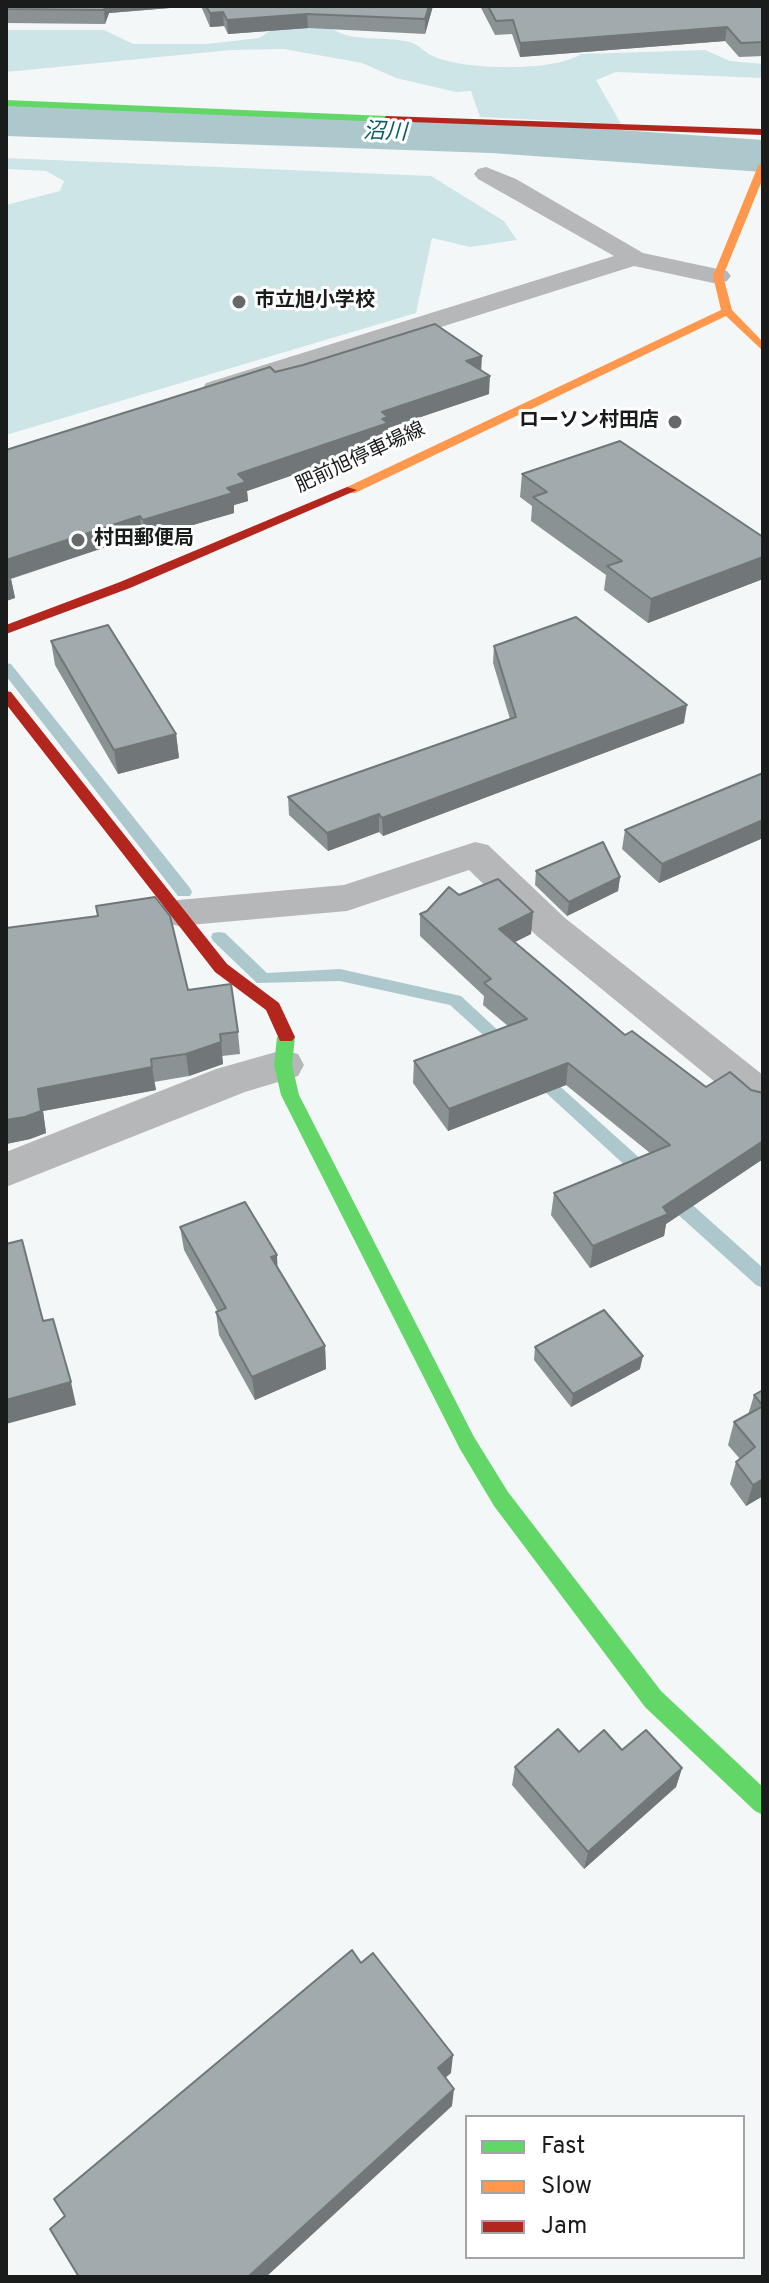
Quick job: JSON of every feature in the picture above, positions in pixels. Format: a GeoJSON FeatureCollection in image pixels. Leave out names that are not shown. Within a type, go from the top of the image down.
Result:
{"type":"FeatureCollection","features":[{"type":"Feature","properties":{"kind":"street"},"geometry":{"type":"LineString","coordinates":[[6,103],[664,131],[763,132]]}},
{"type":"Feature","properties":{"kind":"street"},"geometry":{"type":"LineString","coordinates":[[761,170],[718,276],[727,311],[763,348]]}},
{"type":"Feature","properties":{"kind":"street"},"geometry":{"type":"LineString","coordinates":[[486,174],[534,198],[634,258],[655,265],[718,276]]}},
{"type":"Feature","properties":{"kind":"street"},"geometry":{"type":"LineString","coordinates":[[185,399],[634,258]]}},
{"type":"Feature","properties":{"kind":"street","name":"肥前旭停車場線"},"geometry":{"type":"LineString","coordinates":[[6,630],[125,585],[339,495],[727,311]]}},
{"type":"Feature","properties":{"kind":"street"},"geometry":{"type":"LineString","coordinates":[[6,695],[221,968],[273,1007],[286,1036],[283,1065],[290,1095],[467,1443],[501,1499],[653,1699],[763,1803]]}},
{"type":"Feature","properties":{"kind":"street"},"geometry":{"type":"LineString","coordinates":[[178,913],[347,898],[475,854],[551,927],[763,1098]]}},
{"type":"Feature","properties":{"kind":"street"},"geometry":{"type":"LineString","coordinates":[[6,1170],[231,1080],[283,1065]]}},
{"type":"Feature","properties":{"kind":"shaded area"},"geometry":{"type":"Polygon","coordinates":[[[280,24],[326,24],[354,37],[409,42],[435,57],[488,67],[551,64],[581,54],[705,50],[730,61],[763,64],[763,78],[616,72],[596,80],[621,124],[480,117],[471,91],[456,92],[396,78],[362,63],[284,49],[231,50],[6,72],[6,30],[104,30],[133,44],[207,44],[259,38],[280,24]]]}},
{"type":"Feature","properties":{"kind":"shaded area","name":"市立旭小学校"},"geometry":{"type":"Polygon","coordinates":[[[6,158],[431,176],[504,221],[517,240],[470,247],[432,238],[416,313],[6,435],[6,205],[60,191],[64,181],[46,171],[6,169],[6,158]]]}},
{"type":"Feature","properties":{"kind":"building"},"geometry":{"type":"Polygon","coordinates":[[[6,6],[105,6],[104,10],[6,9],[6,6]]]}},
{"type":"Feature","properties":{"kind":"building"},"geometry":{"type":"Polygon","coordinates":[[[206,6],[429,6],[425,19],[307,14],[227,20],[223,12],[210,13],[206,6]]]}},
{"type":"Feature","properties":{"kind":"building"},"geometry":{"type":"Polygon","coordinates":[[[488,6],[763,6],[763,42],[741,43],[727,27],[520,43],[513,20],[496,21],[488,6]]]}},
{"type":"Feature","properties":{"kind":"building"},"geometry":{"type":"Polygon","coordinates":[[[435,324],[482,356],[466,361],[490,376],[382,412],[388,417],[382,419],[388,423],[238,474],[246,482],[227,488],[233,493],[143,520],[140,516],[6,560],[6,450],[270,367],[275,372],[303,365],[435,324]]]}},
{"type":"Feature","properties":{"kind":"building"},"geometry":{"type":"Polygon","coordinates":[[[620,441],[763,537],[763,557],[651,599],[607,566],[622,561],[533,497],[547,492],[522,474],[620,441]]]}},
{"type":"Feature","properties":{"kind":"building"},"geometry":{"type":"Polygon","coordinates":[[[576,617],[687,705],[382,818],[379,814],[327,833],[288,797],[516,717],[494,646],[576,617]]]}},
{"type":"Feature","properties":{"kind":"building"},"geometry":{"type":"Polygon","coordinates":[[[108,625],[176,734],[114,750],[51,641],[108,625]]]}},
{"type":"Feature","properties":{"kind":"building"},"geometry":{"type":"Polygon","coordinates":[[[763,773],[763,820],[662,864],[625,830],[763,773]]]}},
{"type":"Feature","properties":{"kind":"building"},"geometry":{"type":"Polygon","coordinates":[[[603,842],[620,877],[569,902],[536,871],[603,842]]]}},
{"type":"Feature","properties":{"kind":"building"},"geometry":{"type":"Polygon","coordinates":[[[498,879],[533,912],[499,929],[625,1035],[632,1031],[706,1087],[730,1072],[751,1090],[763,1093],[763,1141],[663,1207],[668,1214],[593,1246],[554,1193],[670,1145],[568,1063],[449,1109],[414,1061],[527,1019],[484,983],[491,979],[420,914],[427,911],[449,887],[459,895],[498,879]]]}},
{"type":"Feature","properties":{"kind":"building"},"geometry":{"type":"Polygon","coordinates":[[[155,897],[170,916],[188,990],[231,984],[238,1032],[220,1034],[221,1042],[186,1054],[151,1059],[152,1067],[38,1089],[41,1111],[6,1120],[6,928],[98,916],[96,906],[155,897]]]}},
{"type":"Feature","properties":{"kind":"building"},"geometry":{"type":"Polygon","coordinates":[[[245,1202],[277,1255],[271,1257],[325,1346],[252,1377],[216,1312],[226,1308],[180,1227],[245,1202]]]}},
{"type":"Feature","properties":{"kind":"building"},"geometry":{"type":"Polygon","coordinates":[[[22,1240],[43,1321],[53,1319],[71,1382],[6,1400],[6,1244],[22,1240]]]}},
{"type":"Feature","properties":{"kind":"building"},"geometry":{"type":"Polygon","coordinates":[[[604,1310],[643,1356],[573,1394],[535,1347],[604,1310]]]}},
{"type":"Feature","properties":{"kind":"building"},"geometry":{"type":"Polygon","coordinates":[[[763,1390],[763,1406],[754,1395],[763,1390]]]}},
{"type":"Feature","properties":{"kind":"building"},"geometry":{"type":"Polygon","coordinates":[[[763,1406],[763,1479],[753,1485],[736,1462],[755,1447],[734,1422],[763,1406]]]}},
{"type":"Feature","properties":{"kind":"building"},"geometry":{"type":"Polygon","coordinates":[[[558,1729],[579,1752],[604,1730],[622,1750],[646,1730],[682,1768],[588,1852],[515,1767],[558,1729]]]}},
{"type":"Feature","properties":{"kind":"building"},"geometry":{"type":"Polygon","coordinates":[[[352,1950],[361,1963],[373,1953],[453,2055],[438,2068],[454,2089],[248,2277],[79,2277],[50,2229],[65,2216],[54,2199],[352,1950]]]}},
{"type":"Feature","properties":{"kind":"waterway","name":"沼川"},"geometry":{"type":"LineString","coordinates":[[6,120],[491,137],[763,156]]}},
{"type":"Feature","properties":{"kind":"waterway"},"geometry":{"type":"LineString","coordinates":[[6,667],[184,892]]}},
{"type":"Feature","properties":{"kind":"waterway"},"geometry":{"type":"LineString","coordinates":[[219,937],[263,979],[340,975],[455,1000],[509,1049]]}},
{"type":"Feature","properties":{"kind":"waterway"},"geometry":{"type":"LineString","coordinates":[[537,1075],[648,1176]]}},
{"type":"Feature","properties":{"kind":"waterway"},"geometry":{"type":"LineString","coordinates":[[670,1196],[763,1280]]}},
{"type":"Feature","properties":{"kind":"traffic: fast"},"geometry":{"type":"LineString","coordinates":[[6,103],[386,119]]}},
{"type":"Feature","properties":{"kind":"traffic: fast"},"geometry":{"type":"LineString","coordinates":[[286,1037],[283,1065],[290,1095],[467,1443],[501,1499],[653,1699],[763,1803]]}},
{"type":"Feature","properties":{"kind":"traffic: slow"},"geometry":{"type":"LineString","coordinates":[[763,166],[718,276],[727,311],[763,348]]}},
{"type":"Feature","properties":{"kind":"traffic: slow"},"geometry":{"type":"LineString","coordinates":[[351,490],[727,311]]}},
{"type":"Feature","properties":{"kind":"traffic: jam"},"geometry":{"type":"LineString","coordinates":[[386,119],[763,132]]}},
{"type":"Feature","properties":{"kind":"traffic: jam"},"geometry":{"type":"LineString","coordinates":[[6,630],[125,585],[351,490]]}},
{"type":"Feature","properties":{"kind":"traffic: jam"},"geometry":{"type":"LineString","coordinates":[[6,695],[221,968],[273,1007],[286,1037]]}},
{"type":"Feature","properties":{"kind":"place","name":"市立旭小学校"},"geometry":{"type":"Point","coordinates":[239,302]}},
{"type":"Feature","properties":{"kind":"place","name":"ローソン村田店"},"geometry":{"type":"Point","coordinates":[675,422]}},
{"type":"Feature","properties":{"kind":"place","name":"村田郵便局"},"geometry":{"type":"Point","coordinates":[78,540]}}]}
